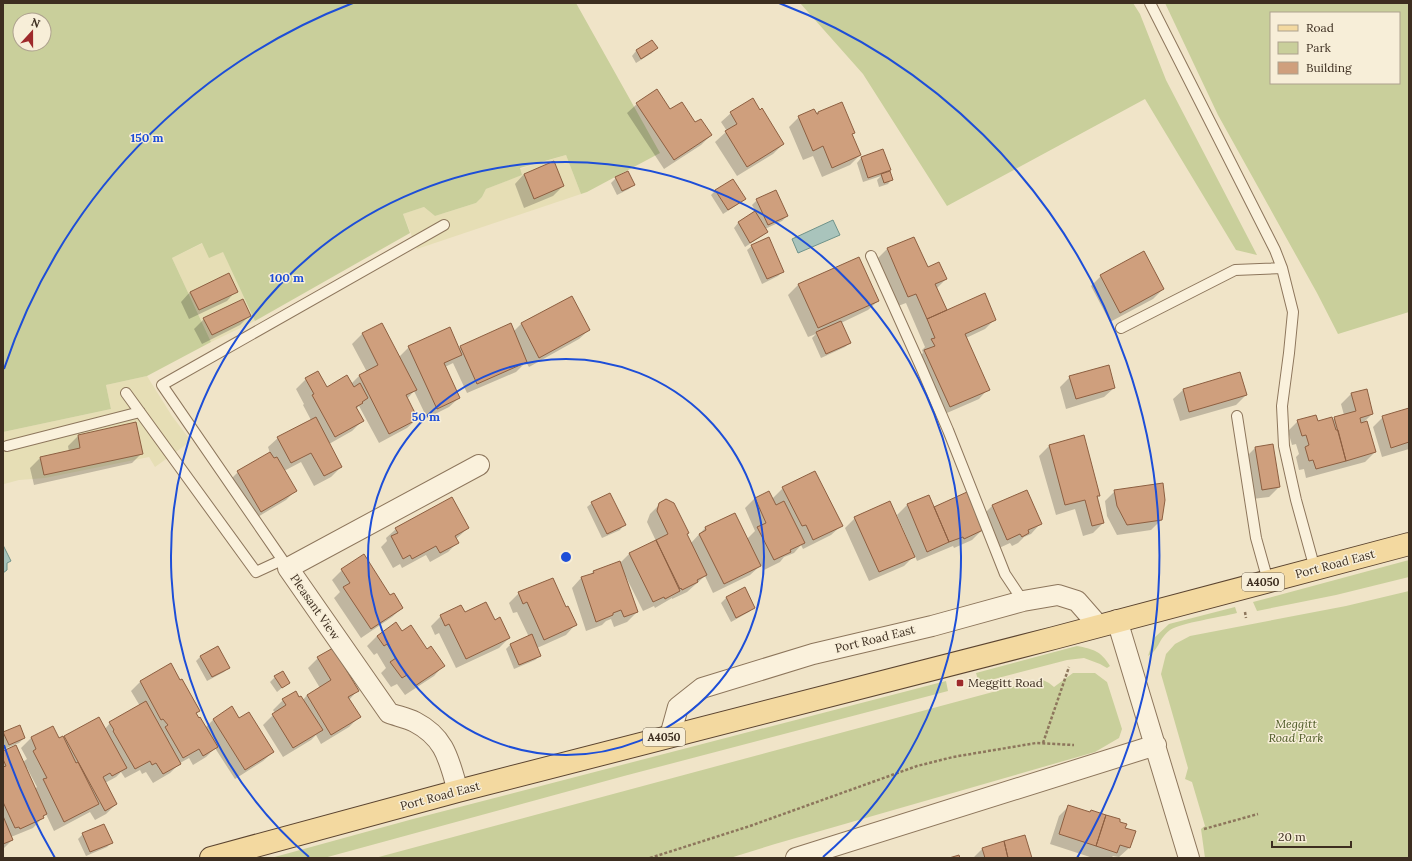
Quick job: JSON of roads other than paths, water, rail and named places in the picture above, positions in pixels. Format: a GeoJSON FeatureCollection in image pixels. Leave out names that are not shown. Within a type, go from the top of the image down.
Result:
{"type":"FeatureCollection","features":[{"type":"Feature","properties":{"kind":"main road","name":"Port Road East"},"geometry":{"type":"LineString","coordinates":[[211,858],[458,791],[1409,544]]}},
{"type":"Feature","properties":{"kind":"street","name":"Pleasant View"},"geometry":{"type":"LineString","coordinates":[[458,791],[447,754],[435,735],[415,722],[389,713],[285,564],[479,465]]}},
{"type":"Feature","properties":{"kind":"street","name":"Port Road East"},"geometry":{"type":"LineString","coordinates":[[670,736],[678,707],[702,688],[813,654],[932,626],[1023,601],[1058,595],[1077,601],[1108,623]]}},
{"type":"Feature","properties":{"kind":"street"},"geometry":{"type":"LineString","coordinates":[[1108,623],[1156,745],[1189,858]]}},
{"type":"Feature","properties":{"kind":"street"},"geometry":{"type":"LineString","coordinates":[[796,858],[1156,745]]}},
{"type":"Feature","properties":{"kind":"lane"},"geometry":{"type":"LineString","coordinates":[[1150,3],[1271,243],[1282,268],[1293,312],[1282,406],[1284,446],[1296,500],[1315,569]]}},
{"type":"Feature","properties":{"kind":"lane"},"geometry":{"type":"LineString","coordinates":[[126,393],[256,572],[285,564],[162,385],[444,225]]}},
{"type":"Feature","properties":{"kind":"lane"},"geometry":{"type":"LineString","coordinates":[[871,256],[942,416],[1005,574],[1023,601]]}},
{"type":"Feature","properties":{"kind":"lane"},"geometry":{"type":"LineString","coordinates":[[1121,328],[1235,270],[1282,268]]}},
{"type":"Feature","properties":{"kind":"lane"},"geometry":{"type":"LineString","coordinates":[[7,446],[140,412]]}},
{"type":"Feature","properties":{"kind":"lane"},"geometry":{"type":"LineString","coordinates":[[1237,416],[1256,538],[1268,581]]}},
{"type":"Feature","properties":{"kind":"water"},"geometry":{"type":"Polygon","coordinates":[[[833,220],[840,235],[798,253],[792,239],[833,220]]]}},
{"type":"Feature","properties":{"kind":"water"},"geometry":{"type":"Polygon","coordinates":[[[3,545],[11,561],[7,563],[7,570],[3,573],[3,545]]]}},
{"type":"Feature","properties":{"kind":"place","name":"Meggitt Road"},"geometry":{"type":"Point","coordinates":[960,683]}},
{"type":"Feature","properties":{"kind":"park label","name":"Meggitt Road Park"},"geometry":{"type":"Point","coordinates":[1296,731]}}]}
